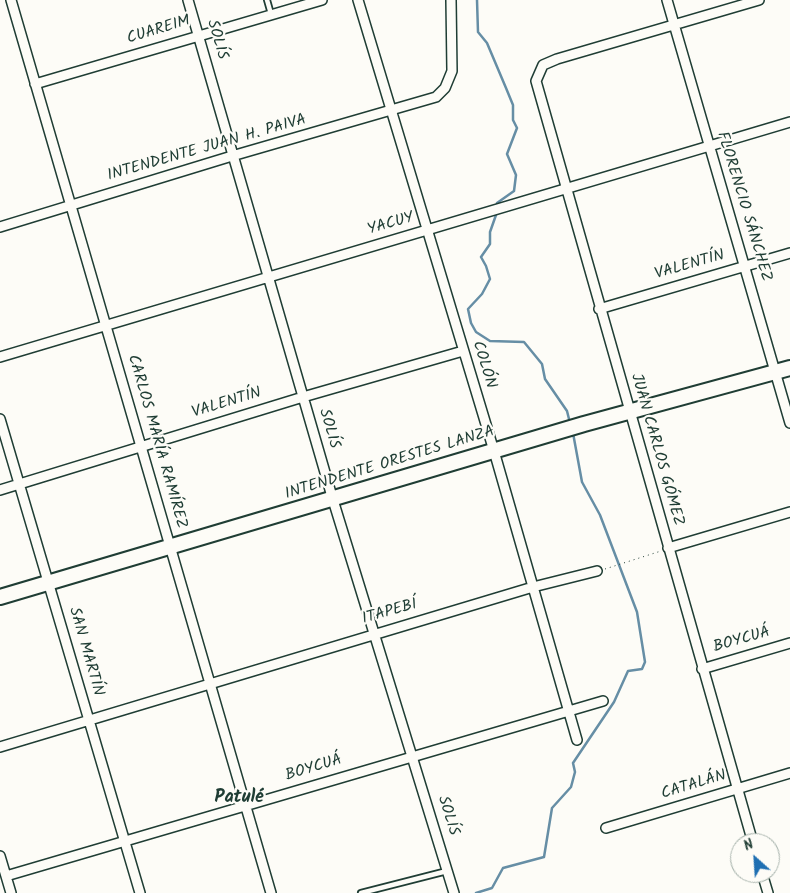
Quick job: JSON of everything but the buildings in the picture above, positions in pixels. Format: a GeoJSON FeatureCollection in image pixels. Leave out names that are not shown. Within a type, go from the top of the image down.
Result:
{"type":"FeatureCollection","features":[{"type":"Feature","properties":{"kind":"street","name":"CARLOS MARÍA RAMÍREZ"},"geometry":{"type":"LineString","coordinates":[[11,0],[70,205],[107,324],[209,684],[271,893]]}},
{"type":"Feature","properties":{"kind":"street","name":"SOLÍS"},"geometry":{"type":"LineString","coordinates":[[188,0],[333,500],[454,893]]}},
{"type":"Feature","properties":{"kind":"street","name":"CUAREIM"},"geometry":{"type":"LineString","coordinates":[[35,84],[322,0]]}},
{"type":"Feature","properties":{"kind":"street","name":"COLÓN"},"geometry":{"type":"LineString","coordinates":[[358,0],[494,451],[577,740]]}},
{"type":"Feature","properties":{"kind":"street","name":"INTENDENTE JUAN H. PAIVA"},"geometry":{"type":"LineString","coordinates":[[0,226],[436,97],[445,88],[452,71],[451,0]]}},
{"type":"Feature","properties":{"kind":"street","name":"FLORENCIO SÁNCHEZ"},"geometry":{"type":"LineString","coordinates":[[667,0],[790,423]]}},
{"type":"Feature","properties":{"kind":"street"},"geometry":{"type":"LineString","coordinates":[[674,26],[759,0]]}},
{"type":"Feature","properties":{"kind":"street","name":"JUAN CARLOS GÓMEZ"},"geometry":{"type":"LineString","coordinates":[[674,26],[557,59],[543,66],[536,81],[599,309],[750,833]]}},
{"type":"Feature","properties":{"kind":"street","name":"YACUY"},"geometry":{"type":"LineString","coordinates":[[0,357],[565,187],[790,122]]}},
{"type":"Feature","properties":{"kind":"street","name":"VALENTÍN"},"geometry":{"type":"LineString","coordinates":[[599,309],[790,253]]}},
{"type":"Feature","properties":{"kind":"street","name":"VALENTÍN"},"geometry":{"type":"LineString","coordinates":[[0,490],[303,396],[463,351]]}},
{"type":"Feature","properties":{"kind":"street","name":"INTENDENTE ORESTES LANZA"},"geometry":{"type":"LineString","coordinates":[[0,597],[333,500],[584,424],[790,368]]}},
{"type":"Feature","properties":{"kind":"street","name":"SAN MARTÍN"},"geometry":{"type":"LineString","coordinates":[[0,419],[140,893]]}},
{"type":"Feature","properties":{"kind":"street"},"geometry":{"type":"LineString","coordinates":[[668,548],[790,512]]}},
{"type":"Feature","properties":{"kind":"street","name":"ITAPEBÍ"},"geometry":{"type":"LineString","coordinates":[[0,747],[375,633],[533,587],[597,571]]}},
{"type":"Feature","properties":{"kind":"street","name":"BOYCUÁ"},"geometry":{"type":"LineString","coordinates":[[702,668],[790,643]]}},
{"type":"Feature","properties":{"kind":"street","name":"BOYCUÁ"},"geometry":{"type":"LineString","coordinates":[[6,876],[413,755],[603,701]]}},
{"type":"Feature","properties":{"kind":"street","name":"CATALÁN"},"geometry":{"type":"LineString","coordinates":[[606,828],[790,773]]}},
{"type":"Feature","properties":{"kind":"street"},"geometry":{"type":"LineString","coordinates":[[0,856],[11,893]]}},
{"type":"Feature","properties":{"kind":"lane"},"geometry":{"type":"LineString","coordinates":[[267,0],[271,14]]}},
{"type":"Feature","properties":{"kind":"lane"},"geometry":{"type":"LineString","coordinates":[[361,893],[448,871]]}},
{"type":"Feature","properties":{"kind":"path"},"geometry":{"type":"LineString","coordinates":[[597,571],[668,548]]}},
{"type":"Feature","properties":{"kind":"waterway"},"geometry":{"type":"LineString","coordinates":[[477,0],[478,32],[487,43],[513,105],[513,120],[517,128],[507,154],[516,175],[514,191],[497,203]]}},
{"type":"Feature","properties":{"kind":"waterway"},"geometry":{"type":"LineString","coordinates":[[496,215],[490,232],[490,244],[481,257],[490,279],[482,294],[468,309],[471,323],[476,332],[490,341],[524,342],[542,364],[545,379],[567,411],[570,423]]}},
{"type":"Feature","properties":{"kind":"waterway"},"geometry":{"type":"LineString","coordinates":[[476,893],[492,888],[503,868],[544,857],[552,808],[571,787],[575,772],[573,763],[614,702],[628,671],[642,669],[645,662],[637,612],[600,515],[582,482],[573,433]]}},
{"type":"Feature","properties":{"kind":"district","name":"Patulé"},"geometry":{"type":"Point","coordinates":[239,799]}}]}
